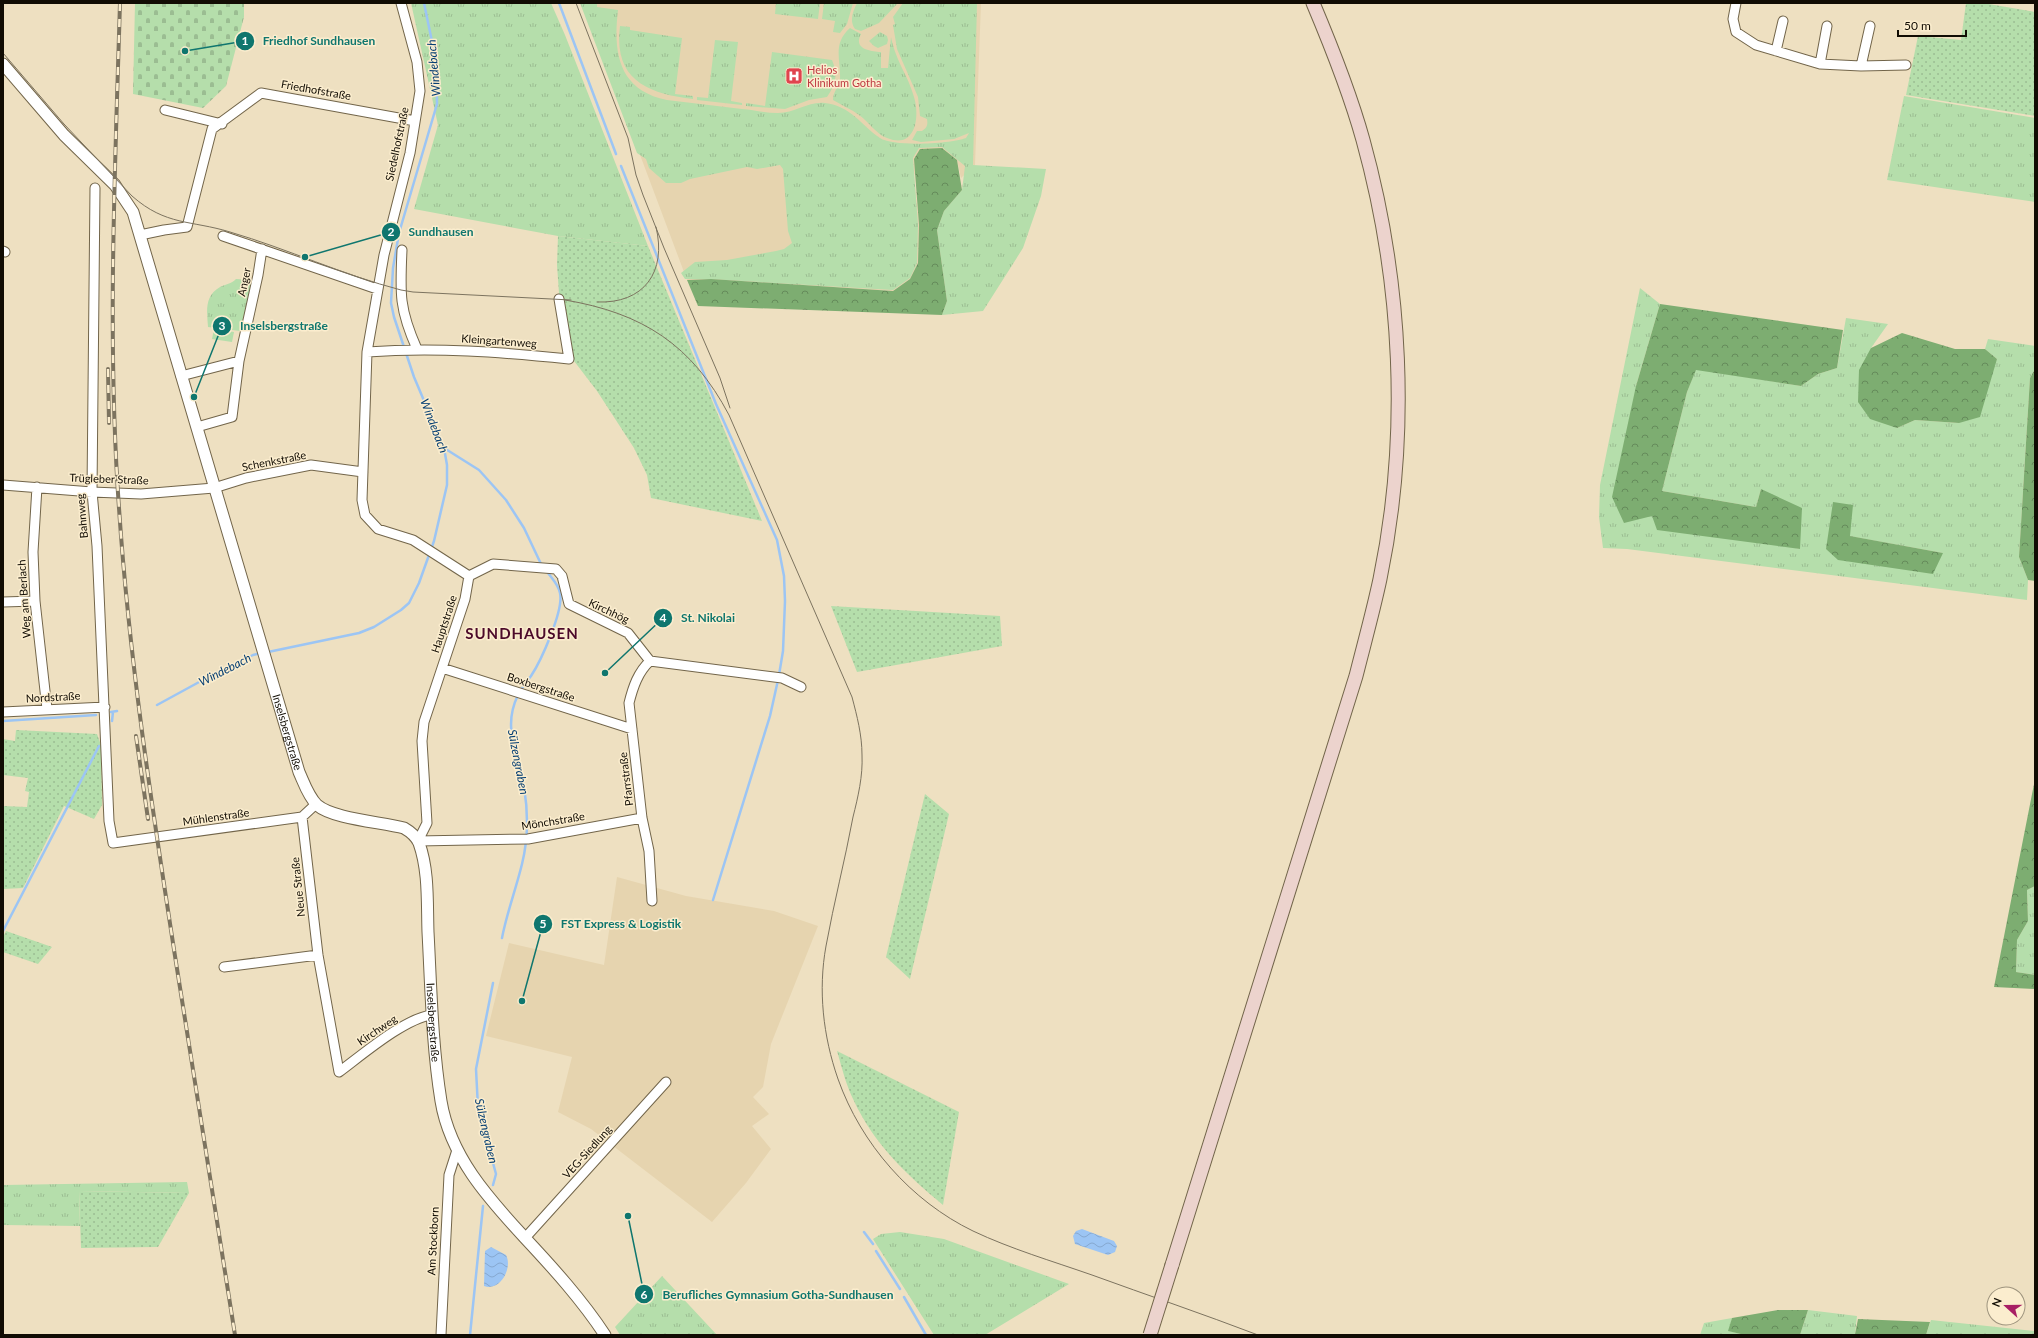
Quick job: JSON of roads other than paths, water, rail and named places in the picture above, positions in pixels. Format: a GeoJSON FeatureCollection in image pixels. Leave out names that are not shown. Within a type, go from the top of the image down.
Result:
{"type":"FeatureCollection","features":[{"type":"Feature","properties":{"kind":"main road"},"geometry":{"type":"LineString","coordinates":[[1150,1335],[1356,676],[1380,578],[1391,505],[1396,450],[1398,394],[1391,282],[1385,243],[1363,139],[1339,68],[1313,3]]}},
{"type":"Feature","properties":{"kind":"street","name":"Siedelhofstraße"},"geometry":{"type":"LineString","coordinates":[[363,472],[367,352],[391,220],[409,159],[420,91],[418,74],[400,3]]}},
{"type":"Feature","properties":{"kind":"street"},"geometry":{"type":"LineString","coordinates":[[1736,3],[1733,19],[1736,32],[1756,45],[1820,64],[1861,66],[1906,65]]}},
{"type":"Feature","properties":{"kind":"street"},"geometry":{"type":"LineString","coordinates":[[1776,51],[1783,21]]}},
{"type":"Feature","properties":{"kind":"street"},"geometry":{"type":"LineString","coordinates":[[1820,64],[1828,26]]}},
{"type":"Feature","properties":{"kind":"street"},"geometry":{"type":"LineString","coordinates":[[1861,66],[1870,26]]}},
{"type":"Feature","properties":{"kind":"street","name":"Inselsbergstraße"},"geometry":{"type":"LineString","coordinates":[[3,64],[64,135],[115,185],[133,212],[299,772],[307,790],[316,804]]}},
{"type":"Feature","properties":{"kind":"street","name":"Friedhofstraße"},"geometry":{"type":"LineString","coordinates":[[140,236],[164,230],[187,227],[212,129],[222,124],[261,93],[415,121]]}},
{"type":"Feature","properties":{"kind":"street"},"geometry":{"type":"LineString","coordinates":[[165,110],[222,124]]}},
{"type":"Feature","properties":{"kind":"street","name":"Bahnweg"},"geometry":{"type":"LineString","coordinates":[[95,188],[92,492],[105,706],[109,821],[113,843]]}},
{"type":"Feature","properties":{"kind":"street"},"geometry":{"type":"LineString","coordinates":[[223,236],[276,253],[378,290]]}},
{"type":"Feature","properties":{"kind":"street","name":"Anger"},"geometry":{"type":"LineString","coordinates":[[197,427],[232,417],[239,361],[262,249]]}},
{"type":"Feature","properties":{"kind":"street"},"geometry":{"type":"LineString","coordinates":[[402,250],[401,296],[409,349]]}},
{"type":"Feature","properties":{"kind":"street","name":"Kleingartenweg"},"geometry":{"type":"LineString","coordinates":[[367,352],[409,349],[475,350],[569,359],[559,299]]}},
{"type":"Feature","properties":{"kind":"street"},"geometry":{"type":"LineString","coordinates":[[181,376],[239,361]]}},
{"type":"Feature","properties":{"kind":"street","name":"Schenkstraße"},"geometry":{"type":"LineString","coordinates":[[214,488],[246,478],[311,465],[363,472]]}},
{"type":"Feature","properties":{"kind":"street"},"geometry":{"type":"LineString","coordinates":[[363,472],[362,500],[365,515],[372,524],[385,532],[414,540],[469,576]]}},
{"type":"Feature","properties":{"kind":"street","name":"Trügleber Straße"},"geometry":{"type":"LineString","coordinates":[[3,484],[92,492],[141,494],[214,488]]}},
{"type":"Feature","properties":{"kind":"street","name":"Weg am Berlach"},"geometry":{"type":"LineString","coordinates":[[37,487],[33,552],[35,601],[47,709]]}},
{"type":"Feature","properties":{"kind":"street","name":"Kirchhög"},"geometry":{"type":"LineString","coordinates":[[469,576],[485,566],[493,564],[556,569],[562,576],[569,604],[628,633],[650,661]]}},
{"type":"Feature","properties":{"kind":"street","name":"Hauptstraße"},"geometry":{"type":"LineString","coordinates":[[418,841],[427,823],[422,741],[424,722],[465,599],[469,576]]}},
{"type":"Feature","properties":{"kind":"street"},"geometry":{"type":"LineString","coordinates":[[3,602],[35,601]]}},
{"type":"Feature","properties":{"kind":"street"},"geometry":{"type":"LineString","coordinates":[[650,661],[782,678],[801,687]]}},
{"type":"Feature","properties":{"kind":"street","name":"Pfarrstraße"},"geometry":{"type":"LineString","coordinates":[[650,661],[642,668],[632,692],[629,704],[642,818],[649,851],[652,901]]}},
{"type":"Feature","properties":{"kind":"street","name":"Boxbergstraße"},"geometry":{"type":"LineString","coordinates":[[442,668],[632,729]]}},
{"type":"Feature","properties":{"kind":"street","name":"Nordstraße"},"geometry":{"type":"LineString","coordinates":[[3,712],[105,706]]}},
{"type":"Feature","properties":{"kind":"street"},"geometry":{"type":"LineString","coordinates":[[302,817],[316,804],[329,812],[336,814],[404,828],[414,835],[418,841]]}},
{"type":"Feature","properties":{"kind":"street","name":"Mühlenstraße"},"geometry":{"type":"LineString","coordinates":[[113,843],[302,817]]}},
{"type":"Feature","properties":{"kind":"street","name":"Neue Straße"},"geometry":{"type":"LineString","coordinates":[[302,817],[318,955],[339,1072]]}},
{"type":"Feature","properties":{"kind":"street","name":"Mönchstraße"},"geometry":{"type":"LineString","coordinates":[[418,841],[526,839],[642,818]]}},
{"type":"Feature","properties":{"kind":"street","name":"Inselsbergstraße"},"geometry":{"type":"LineString","coordinates":[[418,841],[425,872],[432,1015],[441,1102],[447,1126],[457,1150],[490,1200],[560,1277],[605,1335]]}},
{"type":"Feature","properties":{"kind":"street"},"geometry":{"type":"LineString","coordinates":[[224,967],[318,955]]}},
{"type":"Feature","properties":{"kind":"street","name":"Kirchweg"},"geometry":{"type":"LineString","coordinates":[[339,1072],[384,1038],[422,1016],[432,1015]]}},
{"type":"Feature","properties":{"kind":"street","name":"VEG-Siedlung"},"geometry":{"type":"LineString","coordinates":[[525,1238],[666,1082]]}},
{"type":"Feature","properties":{"kind":"street","name":"Am Stockborn"},"geometry":{"type":"LineString","coordinates":[[441,1335],[449,1175],[457,1150]]}},
{"type":"Feature","properties":{"kind":"water"},"geometry":{"type":"Polygon","coordinates":[[[1082,1229],[1114,1241],[1117,1246],[1115,1252],[1108,1255],[1075,1244],[1073,1236],[1076,1231],[1082,1229]]]}},
{"type":"Feature","properties":{"kind":"water"},"geometry":{"type":"Polygon","coordinates":[[[491,1247],[506,1255],[508,1266],[504,1278],[495,1286],[490,1287],[484,1286],[485,1251],[491,1247]]]}},
{"type":"Feature","properties":{"kind":"waterway","name":"Windebach"},"geometry":{"type":"LineString","coordinates":[[268,652],[359,633],[374,627],[401,610],[409,603],[419,583],[434,541],[447,485],[447,465],[444,448],[414,377],[394,317],[391,303],[393,268],[399,233],[437,104],[436,61],[424,3]]}},
{"type":"Feature","properties":{"kind":"waterway"},"geometry":{"type":"LineString","coordinates":[[559,3],[616,154]]}},
{"type":"Feature","properties":{"kind":"waterway"},"geometry":{"type":"LineString","coordinates":[[621,166],[716,404],[777,540],[784,576],[785,601],[783,651],[779,675]]}},
{"type":"Feature","properties":{"kind":"waterway","name":"Sülzengraben"},"geometry":{"type":"LineString","coordinates":[[444,448],[479,470],[506,500],[524,528],[541,564]]}},
{"type":"Feature","properties":{"kind":"waterway","name":"Sülzengraben"},"geometry":{"type":"LineString","coordinates":[[521,691],[540,659],[551,635],[559,611],[559,589],[546,570]]}},
{"type":"Feature","properties":{"kind":"waterway","name":"Windebach"},"geometry":{"type":"LineString","coordinates":[[157,705],[212,675],[253,655],[261,653]]}},
{"type":"Feature","properties":{"kind":"waterway"},"geometry":{"type":"LineString","coordinates":[[713,900],[770,716],[778,680]]}},
{"type":"Feature","properties":{"kind":"waterway","name":"Sülzengraben"},"geometry":{"type":"LineString","coordinates":[[502,938],[522,864],[526,835],[527,816],[524,787],[511,731],[513,708],[518,695]]}},
{"type":"Feature","properties":{"kind":"waterway","name":"Windebach"},"geometry":{"type":"LineString","coordinates":[[111,712],[117,711]]}},
{"type":"Feature","properties":{"kind":"waterway","name":"Windebach"},"geometry":{"type":"LineString","coordinates":[[112,721],[113,712]]}},
{"type":"Feature","properties":{"kind":"waterway"},"geometry":{"type":"LineString","coordinates":[[3,721],[96,715]]}},
{"type":"Feature","properties":{"kind":"waterway","name":"Windebach"},"geometry":{"type":"LineString","coordinates":[[3,931],[99,746]]}},
{"type":"Feature","properties":{"kind":"waterway","name":"Sülzengraben"},"geometry":{"type":"LineString","coordinates":[[493,983],[476,1069],[478,1108],[496,1174],[493,1185]]}},
{"type":"Feature","properties":{"kind":"waterway","name":"Sülzengraben"},"geometry":{"type":"LineString","coordinates":[[470,1335],[483,1206]]}},
{"type":"Feature","properties":{"kind":"waterway"},"geometry":{"type":"LineString","coordinates":[[864,1232],[873,1244]]}},
{"type":"Feature","properties":{"kind":"waterway"},"geometry":{"type":"LineString","coordinates":[[876,1251],[900,1289]]}},
{"type":"Feature","properties":{"kind":"waterway"},"geometry":{"type":"LineString","coordinates":[[904,1297],[926,1335]]}},
{"type":"Feature","properties":{"kind":"tram line"},"geometry":{"type":"LineString","coordinates":[[576,3],[628,138],[636,175],[643,195],[720,378],[730,408]]}},
{"type":"Feature","properties":{"kind":"tram line"},"geometry":{"type":"LineString","coordinates":[[3,53],[64,124],[132,196],[144,206],[156,213],[179,221],[230,232],[358,277],[401,290],[413,292],[571,300]]}},
{"type":"Feature","properties":{"kind":"tram line"},"geometry":{"type":"LineString","coordinates":[[597,302],[613,301],[628,297],[639,291],[648,282],[655,271],[658,258],[659,243],[656,227]]}},
{"type":"Feature","properties":{"kind":"tram line"},"geometry":{"type":"LineString","coordinates":[[565,300],[593,306],[618,314],[641,324],[662,336],[681,351],[699,369],[715,390],[729,415],[852,697],[861,740],[862,771],[826,946],[822,979],[822,996],[823,1013],[829,1046],[838,1079],[848,1103],[874,1148],[909,1187],[929,1204],[950,1219],[973,1231],[1017,1249],[1258,1335]]}},
{"type":"Feature","properties":{"kind":"railway"},"geometry":{"type":"LineString","coordinates":[[120,3],[114,192],[113,382],[115,445],[123,564],[135,676],[150,788],[235,1335]]}},
{"type":"Feature","properties":{"kind":"railway"},"geometry":{"type":"LineString","coordinates":[[108,369],[109,423]]}},
{"type":"Feature","properties":{"kind":"railway"},"geometry":{"type":"LineString","coordinates":[[136,736],[148,819]]}},
{"type":"Feature","properties":{"kind":"place","name":"Friedhof Sundhausen"},"geometry":{"type":"Point","coordinates":[185,51]}},
{"type":"Feature","properties":{"kind":"place","name":"Helios Klinikum Gotha"},"geometry":{"type":"Point","coordinates":[794,76]}},
{"type":"Feature","properties":{"kind":"place","name":"Sundhausen"},"geometry":{"type":"Point","coordinates":[305,257]}},
{"type":"Feature","properties":{"kind":"place","name":"Inselsbergstraße"},"geometry":{"type":"Point","coordinates":[194,397]}},
{"type":"Feature","properties":{"kind":"place","name":"St. Nikolai"},"geometry":{"type":"Point","coordinates":[605,673]}},
{"type":"Feature","properties":{"kind":"place","name":"FST Express & Logistik"},"geometry":{"type":"Point","coordinates":[522,1001]}},
{"type":"Feature","properties":{"kind":"place","name":"Berufliches Gymnasium Gotha-Sundhausen"},"geometry":{"type":"Point","coordinates":[628,1216]}},
{"type":"Feature","properties":{"kind":"district","name":"SUNDHAUSEN"},"geometry":{"type":"Point","coordinates":[522,634]}}]}
